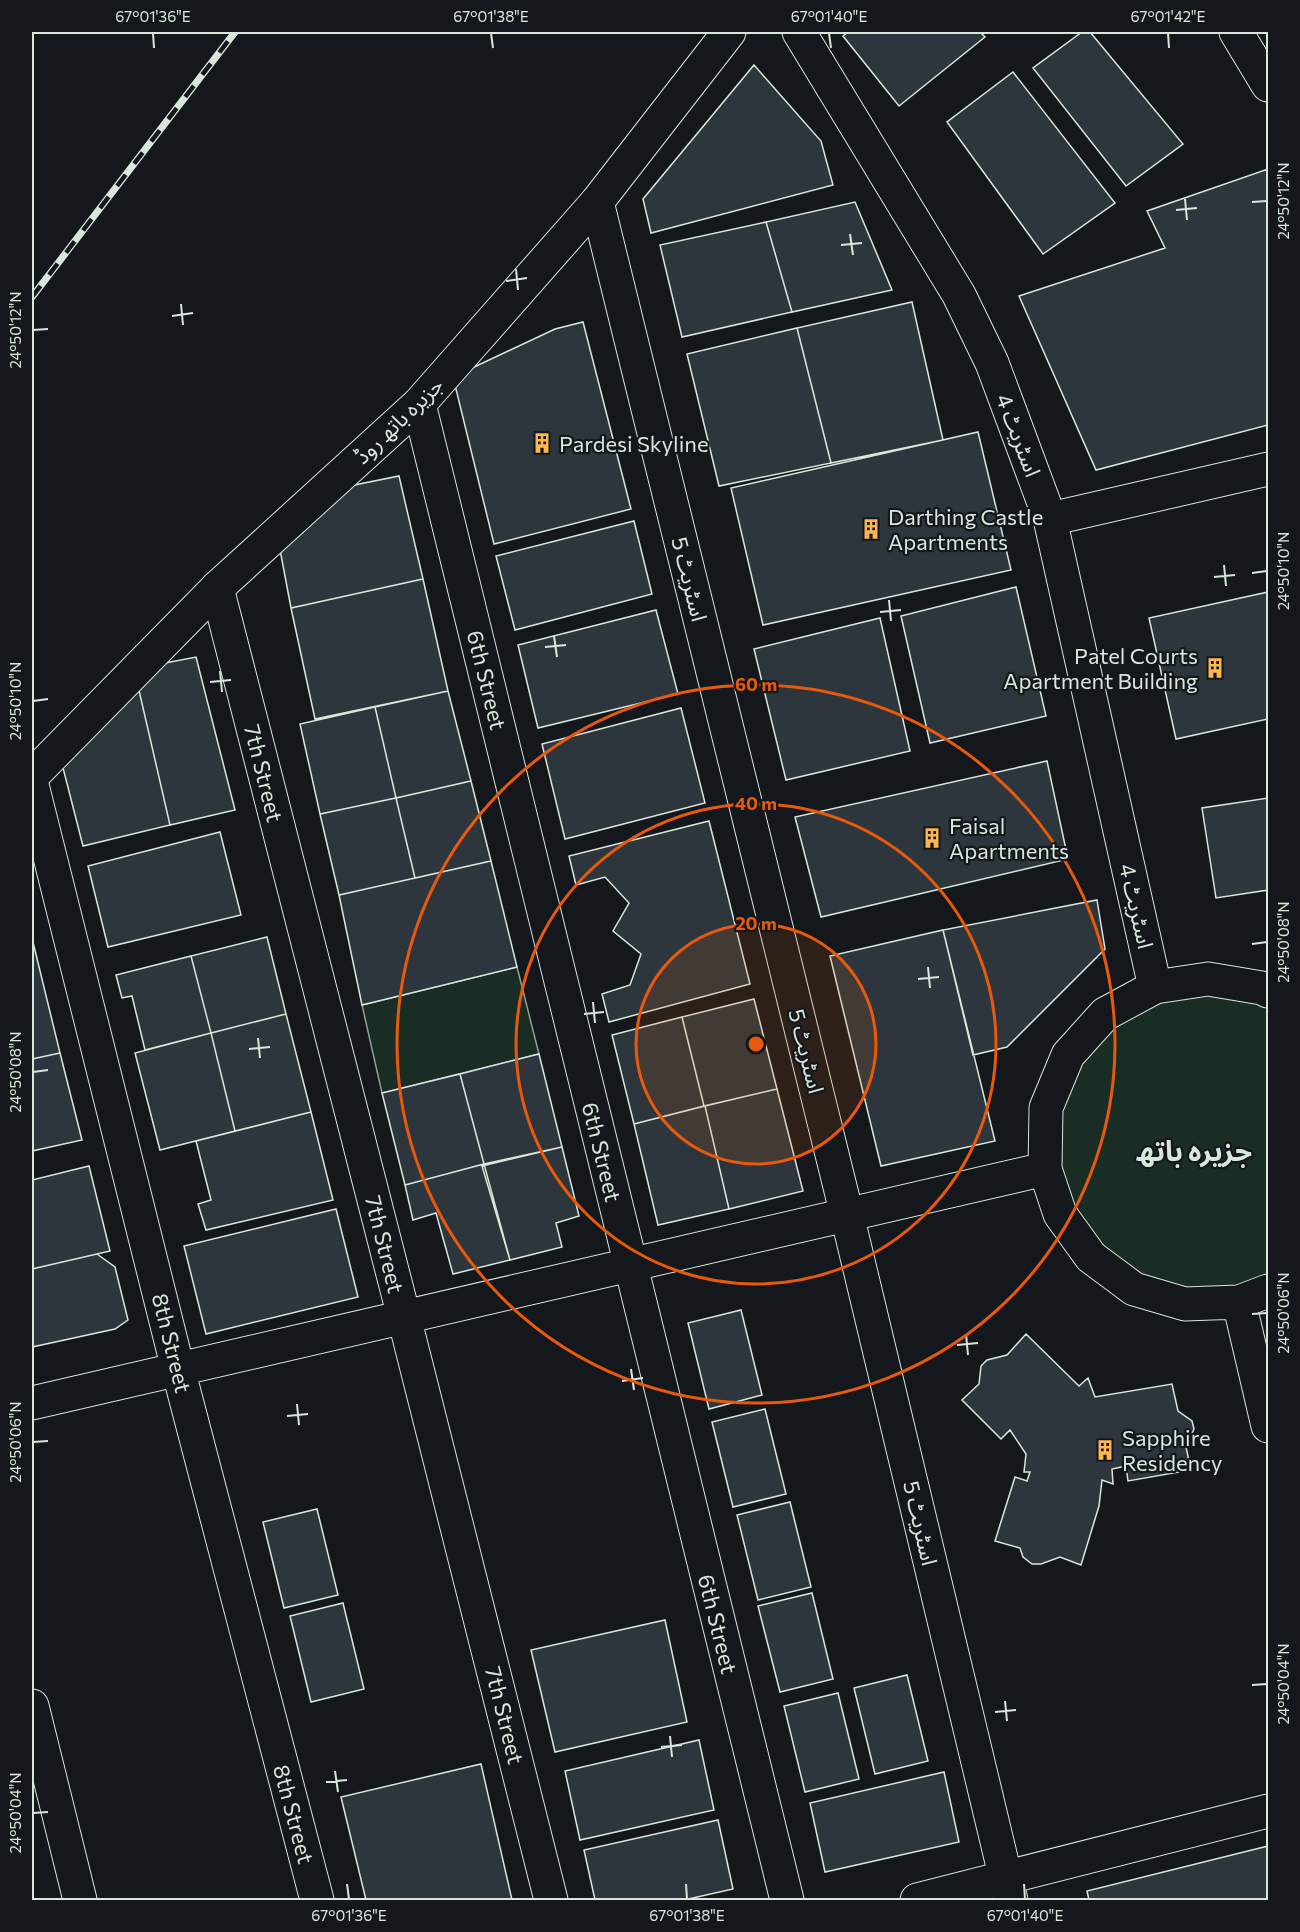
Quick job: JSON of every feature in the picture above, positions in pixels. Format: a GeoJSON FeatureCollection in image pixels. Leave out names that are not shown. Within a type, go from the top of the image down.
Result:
{"type":"FeatureCollection","features":[{"type":"Feature","properties":{"kind":"street","name":"جزیرہ باتھ روڈ"},"geometry":{"type":"LineString","coordinates":[[32,776],[217,588],[419,404],[597,202],[729,32]]}},
{"type":"Feature","properties":{"kind":"street","name":"اسٹریٹ 4"},"geometry":{"type":"LineString","coordinates":[[799,32],[959,295],[992,363],[1050,519],[1155,987]]}},
{"type":"Feature","properties":{"kind":"street"},"geometry":{"type":"LineString","coordinates":[[1236,32],[1269,85]]}},
{"type":"Feature","properties":{"kind":"street","name":"اسٹریٹ 5"},"geometry":{"type":"LineString","coordinates":[[597,202],[847,1215],[1009,1889]]}},
{"type":"Feature","properties":{"kind":"street","name":"6th Street"},"geometry":{"type":"LineString","coordinates":[[419,404],[787,1900]]}},
{"type":"Feature","properties":{"kind":"street"},"geometry":{"type":"LineString","coordinates":[[1050,519],[1269,469]]}},
{"type":"Feature","properties":{"kind":"street","name":"7th Street"},"geometry":{"type":"LineString","coordinates":[[217,588],[551,1900]]}},
{"type":"Feature","properties":{"kind":"street","name":"8th Street"},"geometry":{"type":"LineString","coordinates":[[32,785],[178,1369],[316,1900]]}},
{"type":"Feature","properties":{"kind":"street"},"geometry":{"type":"LineString","coordinates":[[1269,991],[1208,979],[1155,987],[1105,1014],[1068,1055],[1046,1108],[1045,1169],[1060,1214],[1091,1257],[1134,1289],[1185,1304],[1254,1297],[1269,1426]]}},
{"type":"Feature","properties":{"kind":"street"},"geometry":{"type":"LineString","coordinates":[[32,1403],[1045,1169]]}},
{"type":"Feature","properties":{"kind":"street"},"geometry":{"type":"LineString","coordinates":[[32,1706],[80,1900]]}},
{"type":"Feature","properties":{"kind":"street"},"geometry":{"type":"LineString","coordinates":[[917,1900],[1009,1889],[1269,1811]]}},
{"type":"Feature","properties":{"kind":"green space"},"geometry":{"type":"Polygon","coordinates":[[[517,967],[539,1054],[382,1093],[362,1005],[517,967]]]}},
{"type":"Feature","properties":{"kind":"green space"},"geometry":{"type":"Polygon","coordinates":[[[1155,987],[1268,991],[1268,1291],[1134,1289],[1045,1169],[1051,1091],[1155,987]]]}},
{"type":"Feature","properties":{"kind":"building"},"geometry":{"type":"Polygon","coordinates":[[[848,32],[980,32],[985,37],[899,106],[843,36],[848,32]]]}},
{"type":"Feature","properties":{"kind":"building"},"geometry":{"type":"Polygon","coordinates":[[[1082,32],[1090,32],[1183,144],[1126,186],[1033,68],[1082,32]]]}},
{"type":"Feature","properties":{"kind":"building"},"geometry":{"type":"Polygon","coordinates":[[[754,65],[821,141],[833,185],[651,233],[643,199],[754,65]]]}},
{"type":"Feature","properties":{"kind":"building"},"geometry":{"type":"Polygon","coordinates":[[[1013,72],[1115,203],[1043,254],[947,122],[1013,72]]]}},
{"type":"Feature","properties":{"kind":"building"},"geometry":{"type":"Polygon","coordinates":[[[1268,169],[1268,425],[1096,470],[1019,296],[1165,248],[1147,211],[1268,169]]]}},
{"type":"Feature","properties":{"kind":"building"},"geometry":{"type":"Polygon","coordinates":[[[855,202],[892,290],[792,312],[766,222],[855,202]]]}},
{"type":"Feature","properties":{"kind":"building"},"geometry":{"type":"Polygon","coordinates":[[[766,222],[792,312],[682,337],[660,245],[766,222]]]}},
{"type":"Feature","properties":{"kind":"building"},"geometry":{"type":"Polygon","coordinates":[[[912,302],[943,440],[831,463],[797,328],[912,302]]]}},
{"type":"Feature","properties":{"kind":"building","name":"Pardesi Skyline"},"geometry":{"type":"Polygon","coordinates":[[[583,322],[631,509],[494,544],[453,377],[555,329],[583,322]]]}},
{"type":"Feature","properties":{"kind":"building"},"geometry":{"type":"Polygon","coordinates":[[[797,328],[831,463],[719,486],[687,354],[797,328]]]}},
{"type":"Feature","properties":{"kind":"building","name":"Darthing Castle Apartments"},"geometry":{"type":"Polygon","coordinates":[[[978,432],[1011,570],[763,625],[731,488],[978,432]]]}},
{"type":"Feature","properties":{"kind":"building"},"geometry":{"type":"Polygon","coordinates":[[[399,476],[423,579],[291,608],[278,539],[330,490],[399,476]]]}},
{"type":"Feature","properties":{"kind":"building"},"geometry":{"type":"Polygon","coordinates":[[[634,521],[652,594],[515,630],[496,556],[634,521]]]}},
{"type":"Feature","properties":{"kind":"building"},"geometry":{"type":"Polygon","coordinates":[[[423,579],[448,691],[315,719],[291,608],[423,579]]]}},
{"type":"Feature","properties":{"kind":"building"},"geometry":{"type":"Polygon","coordinates":[[[1016,587],[1046,716],[930,743],[901,616],[1016,587]]]}},
{"type":"Feature","properties":{"kind":"building","name":"Patel Courts Apartment Building"},"geometry":{"type":"Polygon","coordinates":[[[1268,592],[1268,719],[1176,739],[1149,618],[1268,592]]]}},
{"type":"Feature","properties":{"kind":"building"},"geometry":{"type":"Polygon","coordinates":[[[656,610],[678,694],[538,728],[518,645],[656,610]]]}},
{"type":"Feature","properties":{"kind":"building"},"geometry":{"type":"Polygon","coordinates":[[[880,618],[910,751],[786,780],[754,649],[880,618]]]}},
{"type":"Feature","properties":{"kind":"building"},"geometry":{"type":"Polygon","coordinates":[[[196,657],[235,810],[170,825],[138,686],[160,664],[196,657]]]}},
{"type":"Feature","properties":{"kind":"building"},"geometry":{"type":"Polygon","coordinates":[[[138,686],[170,825],[83,846],[62,764],[138,686]]]}},
{"type":"Feature","properties":{"kind":"building"},"geometry":{"type":"Polygon","coordinates":[[[448,691],[471,781],[396,798],[375,707],[448,691]]]}},
{"type":"Feature","properties":{"kind":"building"},"geometry":{"type":"Polygon","coordinates":[[[375,707],[396,798],[320,814],[300,724],[375,707]]]}},
{"type":"Feature","properties":{"kind":"building"},"geometry":{"type":"Polygon","coordinates":[[[681,708],[705,803],[565,839],[542,744],[681,708]]]}},
{"type":"Feature","properties":{"kind":"building","name":"Faisal Apartments"},"geometry":{"type":"Polygon","coordinates":[[[1047,761],[1068,859],[821,917],[795,817],[1047,761]]]}},
{"type":"Feature","properties":{"kind":"building"},"geometry":{"type":"Polygon","coordinates":[[[471,781],[491,861],[415,878],[396,798],[471,781]]]}},
{"type":"Feature","properties":{"kind":"building"},"geometry":{"type":"Polygon","coordinates":[[[396,798],[415,878],[339,895],[320,814],[396,798]]]}},
{"type":"Feature","properties":{"kind":"building"},"geometry":{"type":"Polygon","coordinates":[[[1268,798],[1268,890],[1216,898],[1202,808],[1268,798]]]}},
{"type":"Feature","properties":{"kind":"building"},"geometry":{"type":"Polygon","coordinates":[[[709,821],[750,984],[609,1022],[602,994],[630,985],[641,954],[613,931],[629,903],[605,877],[576,885],[569,856],[709,821]]]}},
{"type":"Feature","properties":{"kind":"building"},"geometry":{"type":"Polygon","coordinates":[[[220,832],[241,915],[108,947],[88,866],[220,832]]]}},
{"type":"Feature","properties":{"kind":"building"},"geometry":{"type":"Polygon","coordinates":[[[491,861],[517,967],[362,1005],[339,895],[491,861]]]}},
{"type":"Feature","properties":{"kind":"building"},"geometry":{"type":"Polygon","coordinates":[[[1097,900],[1105,949],[1007,1047],[973,1055],[943,930],[1097,900]]]}},
{"type":"Feature","properties":{"kind":"building"},"geometry":{"type":"Polygon","coordinates":[[[943,930],[995,1141],[881,1166],[830,956],[943,930]]]}},
{"type":"Feature","properties":{"kind":"building"},"geometry":{"type":"Polygon","coordinates":[[[267,937],[286,1014],[211,1033],[191,956],[267,937]]]}},
{"type":"Feature","properties":{"kind":"building"},"geometry":{"type":"Polygon","coordinates":[[[32,938],[60,1053],[32,1059],[32,938]]]}},
{"type":"Feature","properties":{"kind":"building"},"geometry":{"type":"Polygon","coordinates":[[[191,956],[211,1033],[145,1050],[132,996],[122,998],[116,975],[191,956]]]}},
{"type":"Feature","properties":{"kind":"building"},"geometry":{"type":"Polygon","coordinates":[[[754,999],[777,1089],[704,1106],[682,1017],[754,999]]]}},
{"type":"Feature","properties":{"kind":"building"},"geometry":{"type":"Polygon","coordinates":[[[286,1014],[311,1112],[235,1131],[211,1033],[286,1014]]]}},
{"type":"Feature","properties":{"kind":"building"},"geometry":{"type":"Polygon","coordinates":[[[682,1017],[704,1106],[634,1124],[612,1035],[682,1017]]]}},
{"type":"Feature","properties":{"kind":"building"},"geometry":{"type":"Polygon","coordinates":[[[211,1033],[235,1131],[160,1150],[135,1053],[211,1033]]]}},
{"type":"Feature","properties":{"kind":"building"},"geometry":{"type":"Polygon","coordinates":[[[60,1053],[82,1140],[32,1151],[32,1059],[60,1053]]]}},
{"type":"Feature","properties":{"kind":"building"},"geometry":{"type":"Polygon","coordinates":[[[539,1054],[562,1147],[484,1164],[460,1074],[539,1054]]]}},
{"type":"Feature","properties":{"kind":"building"},"geometry":{"type":"Polygon","coordinates":[[[460,1074],[484,1164],[405,1185],[382,1093],[460,1074]]]}},
{"type":"Feature","properties":{"kind":"building"},"geometry":{"type":"Polygon","coordinates":[[[777,1089],[803,1191],[729,1209],[705,1106],[777,1089]]]}},
{"type":"Feature","properties":{"kind":"building"},"geometry":{"type":"Polygon","coordinates":[[[705,1106],[729,1209],[658,1225],[634,1124],[705,1106]]]}},
{"type":"Feature","properties":{"kind":"building"},"geometry":{"type":"Polygon","coordinates":[[[311,1112],[333,1200],[206,1230],[198,1204],[211,1200],[196,1141],[311,1112]]]}},
{"type":"Feature","properties":{"kind":"building"},"geometry":{"type":"Polygon","coordinates":[[[562,1147],[579,1216],[556,1223],[562,1247],[510,1260],[482,1166],[562,1147]]]}},
{"type":"Feature","properties":{"kind":"building"},"geometry":{"type":"Polygon","coordinates":[[[484,1164],[510,1260],[453,1274],[436,1213],[413,1220],[405,1185],[484,1164]]]}},
{"type":"Feature","properties":{"kind":"building"},"geometry":{"type":"Polygon","coordinates":[[[89,1166],[110,1251],[32,1269],[32,1180],[89,1166]]]}},
{"type":"Feature","properties":{"kind":"building"},"geometry":{"type":"Polygon","coordinates":[[[336,1209],[358,1297],[206,1334],[184,1246],[336,1209]]]}},
{"type":"Feature","properties":{"kind":"building"},"geometry":{"type":"Polygon","coordinates":[[[97,1254],[115,1267],[128,1320],[115,1329],[32,1347],[32,1269],[97,1254]]]}},
{"type":"Feature","properties":{"kind":"building"},"geometry":{"type":"Polygon","coordinates":[[[741,1310],[762,1395],[709,1409],[688,1323],[741,1310]]]}},
{"type":"Feature","properties":{"kind":"building","name":"Sapphire Residency"},"geometry":{"type":"Polygon","coordinates":[[[1026,1334],[1079,1386],[1088,1378],[1095,1397],[1172,1384],[1178,1411],[1192,1421],[1194,1429],[1186,1447],[1191,1470],[1128,1481],[1126,1466],[1112,1469],[1113,1484],[1102,1480],[1099,1506],[1081,1565],[1060,1557],[1041,1564],[1032,1564],[1023,1557],[1020,1548],[995,1541],[1015,1477],[1027,1481],[1030,1472],[1024,1472],[1026,1454],[1010,1430],[1001,1439],[962,1400],[979,1384],[981,1366],[987,1360],[1007,1355],[1026,1334]]]}},
{"type":"Feature","properties":{"kind":"building"},"geometry":{"type":"Polygon","coordinates":[[[765,1409],[786,1494],[733,1507],[712,1422],[765,1409]]]}},
{"type":"Feature","properties":{"kind":"building"},"geometry":{"type":"Polygon","coordinates":[[[790,1502],[811,1587],[758,1600],[737,1515],[790,1502]]]}},
{"type":"Feature","properties":{"kind":"building"},"geometry":{"type":"Polygon","coordinates":[[[317,1509],[338,1595],[284,1608],[263,1522],[317,1509]]]}},
{"type":"Feature","properties":{"kind":"building"},"geometry":{"type":"Polygon","coordinates":[[[812,1593],[833,1679],[780,1692],[758,1606],[812,1593]]]}},
{"type":"Feature","properties":{"kind":"building"},"geometry":{"type":"Polygon","coordinates":[[[343,1603],[364,1689],[311,1702],[290,1616],[343,1603]]]}},
{"type":"Feature","properties":{"kind":"building"},"geometry":{"type":"Polygon","coordinates":[[[665,1620],[687,1722],[555,1752],[531,1650],[665,1620]]]}},
{"type":"Feature","properties":{"kind":"building"},"geometry":{"type":"Polygon","coordinates":[[[907,1675],[928,1761],[875,1774],[854,1688],[907,1675]]]}},
{"type":"Feature","properties":{"kind":"building"},"geometry":{"type":"Polygon","coordinates":[[[838,1693],[859,1779],[805,1792],[784,1706],[838,1693]]]}},
{"type":"Feature","properties":{"kind":"building"},"geometry":{"type":"Polygon","coordinates":[[[699,1740],[714,1810],[580,1840],[565,1771],[699,1740]]]}},
{"type":"Feature","properties":{"kind":"building"},"geometry":{"type":"Polygon","coordinates":[[[481,1764],[512,1900],[366,1900],[341,1797],[481,1764]]]}},
{"type":"Feature","properties":{"kind":"building"},"geometry":{"type":"Polygon","coordinates":[[[944,1772],[959,1842],[825,1872],[810,1803],[944,1772]]]}},
{"type":"Feature","properties":{"kind":"building"},"geometry":{"type":"Polygon","coordinates":[[[718,1820],[733,1889],[684,1900],[595,1900],[584,1850],[718,1820]]]}},
{"type":"Feature","properties":{"kind":"building"},"geometry":{"type":"Polygon","coordinates":[[[1268,1846],[1268,1900],[1089,1900],[1087,1891],[1268,1846]]]}},
{"type":"Feature","properties":{"kind":"railway"},"geometry":{"type":"LineString","coordinates":[[32,297],[235,32]]}},
{"type":"Feature","properties":{"kind":"place","name":"Pardesi Skyline"},"geometry":{"type":"Point","coordinates":[542,443]}},
{"type":"Feature","properties":{"kind":"place","name":"Darthing Castle Apartments"},"geometry":{"type":"Point","coordinates":[871,529]}},
{"type":"Feature","properties":{"kind":"place","name":"Patel Courts Apartment Building"},"geometry":{"type":"Point","coordinates":[1215,668]}},
{"type":"Feature","properties":{"kind":"place","name":"Faisal Apartments"},"geometry":{"type":"Point","coordinates":[932,838]}},
{"type":"Feature","properties":{"kind":"place","name":"Sapphire Residency"},"geometry":{"type":"Point","coordinates":[1105,1450]}},
{"type":"Feature","properties":{"kind":"district","name":"جزیرہ باتھ"},"geometry":{"type":"Point","coordinates":[1194,1150]}}]}
